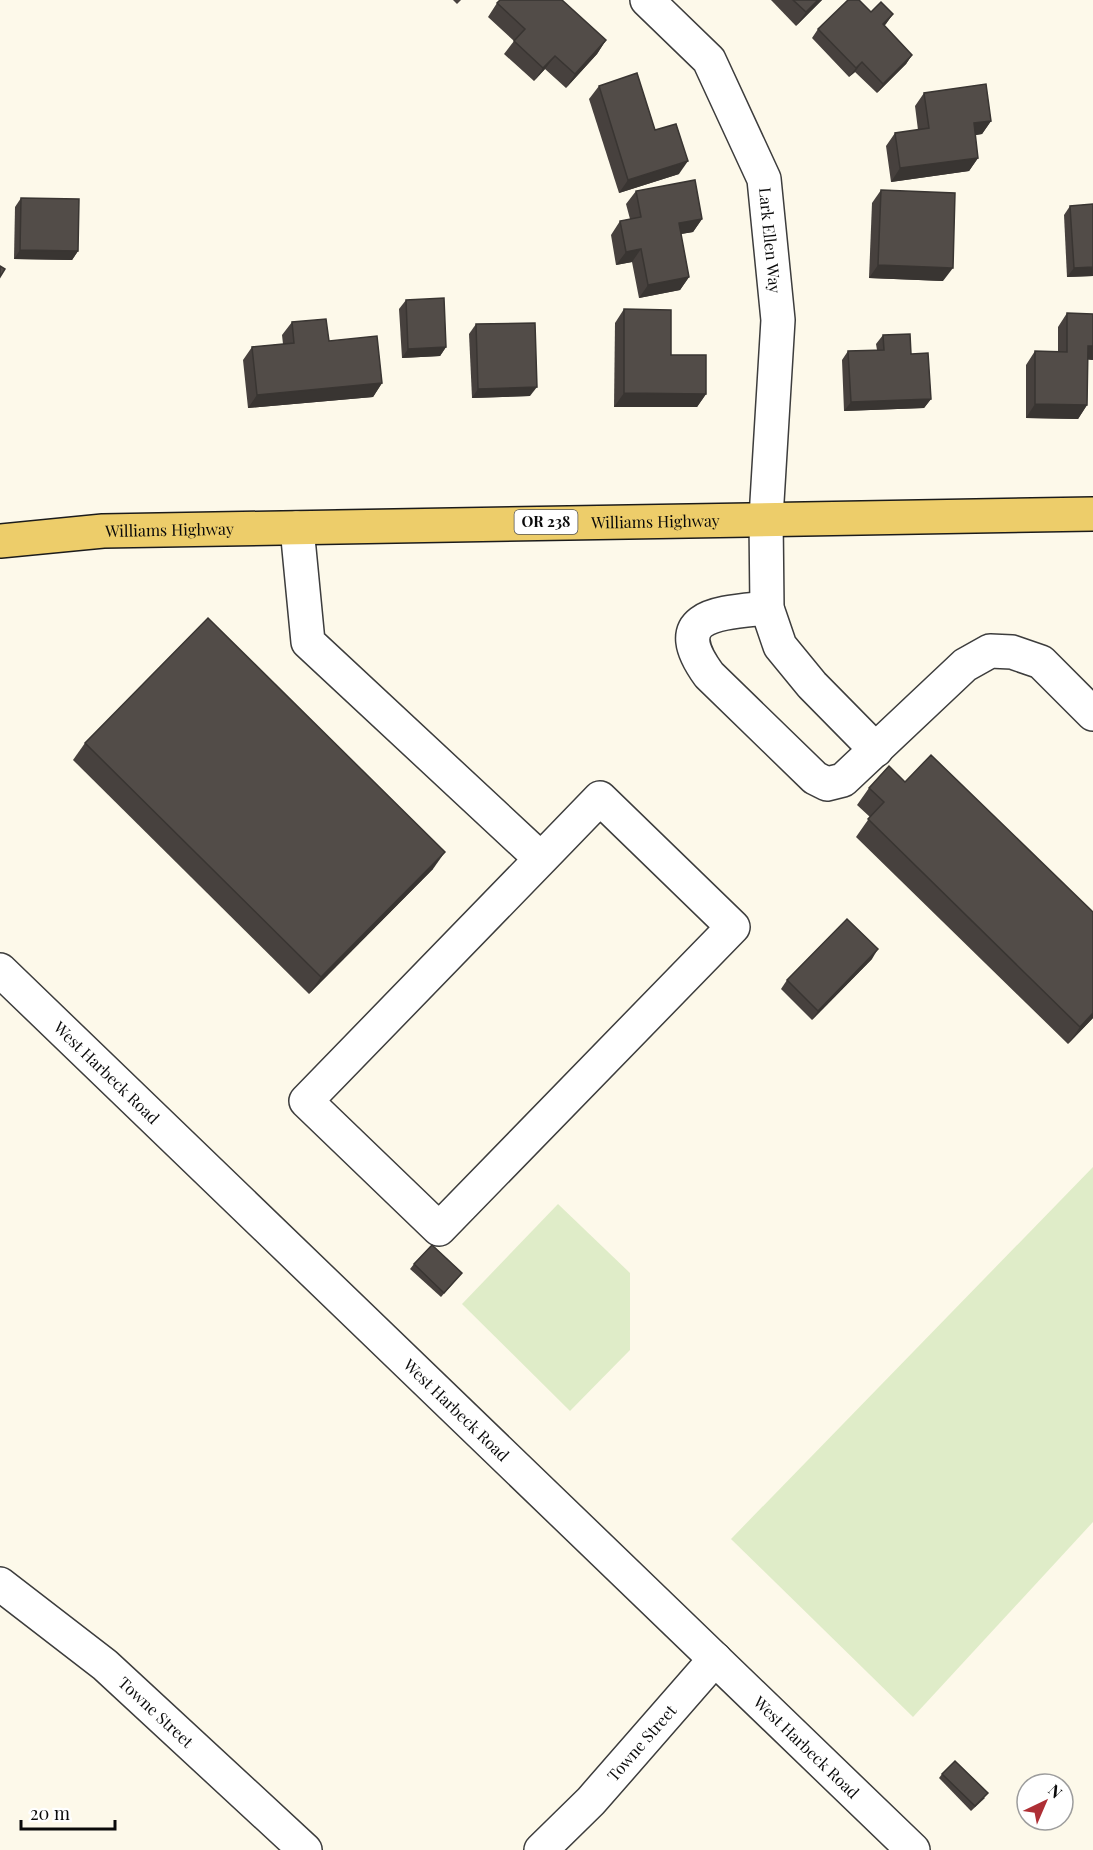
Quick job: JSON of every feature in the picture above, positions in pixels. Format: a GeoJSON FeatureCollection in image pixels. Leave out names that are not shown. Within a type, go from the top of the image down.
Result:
{"type":"FeatureCollection","features":[{"type":"Feature","properties":{"kind":"main road","name":"Williams Highway"},"geometry":{"type":"LineString","coordinates":[[0,542],[103,531],[1093,514]]}},
{"type":"Feature","properties":{"kind":"street","name":"Lark Ellen Way"},"geometry":{"type":"LineString","coordinates":[[647,0],[709,60],[764,179],[778,320],[766,518],[767,609],[780,646],[812,685],[876,750]]}},
{"type":"Feature","properties":{"kind":"street"},"geometry":{"type":"LineString","coordinates":[[297,528],[308,642],[541,859]]}},
{"type":"Feature","properties":{"kind":"street"},"geometry":{"type":"LineString","coordinates":[[767,609],[714,614],[702,621],[693,636],[695,655],[709,675],[815,778],[827,784],[843,780],[965,665],[990,651],[1012,652],[1041,662],[1093,714]]}},
{"type":"Feature","properties":{"kind":"street"},"geometry":{"type":"LineString","coordinates":[[600,798],[733,927],[439,1229],[306,1101],[541,859],[600,798]]}},
{"type":"Feature","properties":{"kind":"street","name":"West Harbeck Road"},"geometry":{"type":"LineString","coordinates":[[0,970],[913,1850]]}},
{"type":"Feature","properties":{"kind":"street","name":"Towne Street"},"geometry":{"type":"LineString","coordinates":[[0,1584],[105,1665],[305,1850]]}},
{"type":"Feature","properties":{"kind":"street","name":"Towne Street"},"geometry":{"type":"LineString","coordinates":[[541,1850],[591,1801],[715,1659]]}},
{"type":"Feature","properties":{"kind":"green space"},"geometry":{"type":"Polygon","coordinates":[[[1093,1167],[1093,1522],[913,1717],[731,1539],[1093,1167]]]}},
{"type":"Feature","properties":{"kind":"green space"},"geometry":{"type":"Polygon","coordinates":[[[558,1204],[630,1273],[630,1350],[570,1411],[462,1304],[558,1204]]]}},
{"type":"Feature","properties":{"kind":"building"},"geometry":{"type":"Polygon","coordinates":[[[500,0],[562,0],[606,40],[575,74],[555,56],[543,68],[514,41],[525,29],[497,3],[500,0]]]}},
{"type":"Feature","properties":{"kind":"building"},"geometry":{"type":"Polygon","coordinates":[[[793,0],[818,0],[806,12],[793,0]]]}},
{"type":"Feature","properties":{"kind":"building"},"geometry":{"type":"Polygon","coordinates":[[[848,0],[859,0],[871,12],[881,2],[893,14],[883,24],[912,55],[883,84],[862,62],[856,68],[818,29],[848,0]]]}},
{"type":"Feature","properties":{"kind":"building"},"geometry":{"type":"Polygon","coordinates":[[[637,73],[655,130],[676,124],[688,161],[628,180],[599,86],[637,73]]]}},
{"type":"Feature","properties":{"kind":"building"},"geometry":{"type":"Polygon","coordinates":[[[986,84],[991,121],[974,123],[978,158],[900,168],[895,133],[929,128],[924,93],[986,84]]]}},
{"type":"Feature","properties":{"kind":"building"},"geometry":{"type":"Polygon","coordinates":[[[695,180],[702,219],[679,223],[689,277],[648,285],[641,249],[626,252],[620,221],[641,217],[636,191],[695,180]]]}},
{"type":"Feature","properties":{"kind":"building"},"geometry":{"type":"Polygon","coordinates":[[[881,190],[955,193],[953,268],[878,265],[881,190]]]}},
{"type":"Feature","properties":{"kind":"building"},"geometry":{"type":"Polygon","coordinates":[[[21,198],[79,199],[78,251],[20,250],[21,198]]]}},
{"type":"Feature","properties":{"kind":"building"},"geometry":{"type":"Polygon","coordinates":[[[1093,204],[1093,267],[1074,268],[1070,206],[1093,204]]]}},
{"type":"Feature","properties":{"kind":"building"},"geometry":{"type":"Polygon","coordinates":[[[0,266],[5,269],[0,277],[0,266]]]}},
{"type":"Feature","properties":{"kind":"building"},"geometry":{"type":"Polygon","coordinates":[[[444,298],[446,347],[408,349],[406,300],[444,298]]]}},
{"type":"Feature","properties":{"kind":"building"},"geometry":{"type":"Polygon","coordinates":[[[624,309],[671,310],[671,355],[706,355],[706,394],[624,393],[624,309]]]}},
{"type":"Feature","properties":{"kind":"building"},"geometry":{"type":"Polygon","coordinates":[[[1067,313],[1093,314],[1093,346],[1088,346],[1087,405],[1035,404],[1035,351],[1067,352],[1067,313]]]}},
{"type":"Feature","properties":{"kind":"building"},"geometry":{"type":"Polygon","coordinates":[[[326,319],[329,341],[377,336],[382,383],[257,395],[252,347],[294,343],[292,322],[326,319]]]}},
{"type":"Feature","properties":{"kind":"building"},"geometry":{"type":"Polygon","coordinates":[[[535,323],[537,387],[478,389],[476,324],[535,323]]]}},
{"type":"Feature","properties":{"kind":"building"},"geometry":{"type":"Polygon","coordinates":[[[910,334],[911,354],[928,353],[931,399],[851,402],[848,351],[884,350],[883,335],[910,334]]]}},
{"type":"Feature","properties":{"kind":"building"},"geometry":{"type":"Polygon","coordinates":[[[208,618],[445,852],[321,977],[85,743],[208,618]]]}},
{"type":"Feature","properties":{"kind":"building"},"geometry":{"type":"Polygon","coordinates":[[[931,755],[1093,912],[1093,1013],[1080,1027],[868,819],[884,802],[869,788],[889,766],[905,782],[931,755]]]}},
{"type":"Feature","properties":{"kind":"building"},"geometry":{"type":"Polygon","coordinates":[[[847,919],[878,949],[818,1011],[787,980],[847,919]]]}},
{"type":"Feature","properties":{"kind":"building"},"geometry":{"type":"Polygon","coordinates":[[[432,1245],[462,1273],[444,1293],[414,1264],[432,1245]]]}},
{"type":"Feature","properties":{"kind":"building"},"geometry":{"type":"Polygon","coordinates":[[[955,1761],[988,1793],[975,1806],[942,1774],[955,1761]]]}}]}
